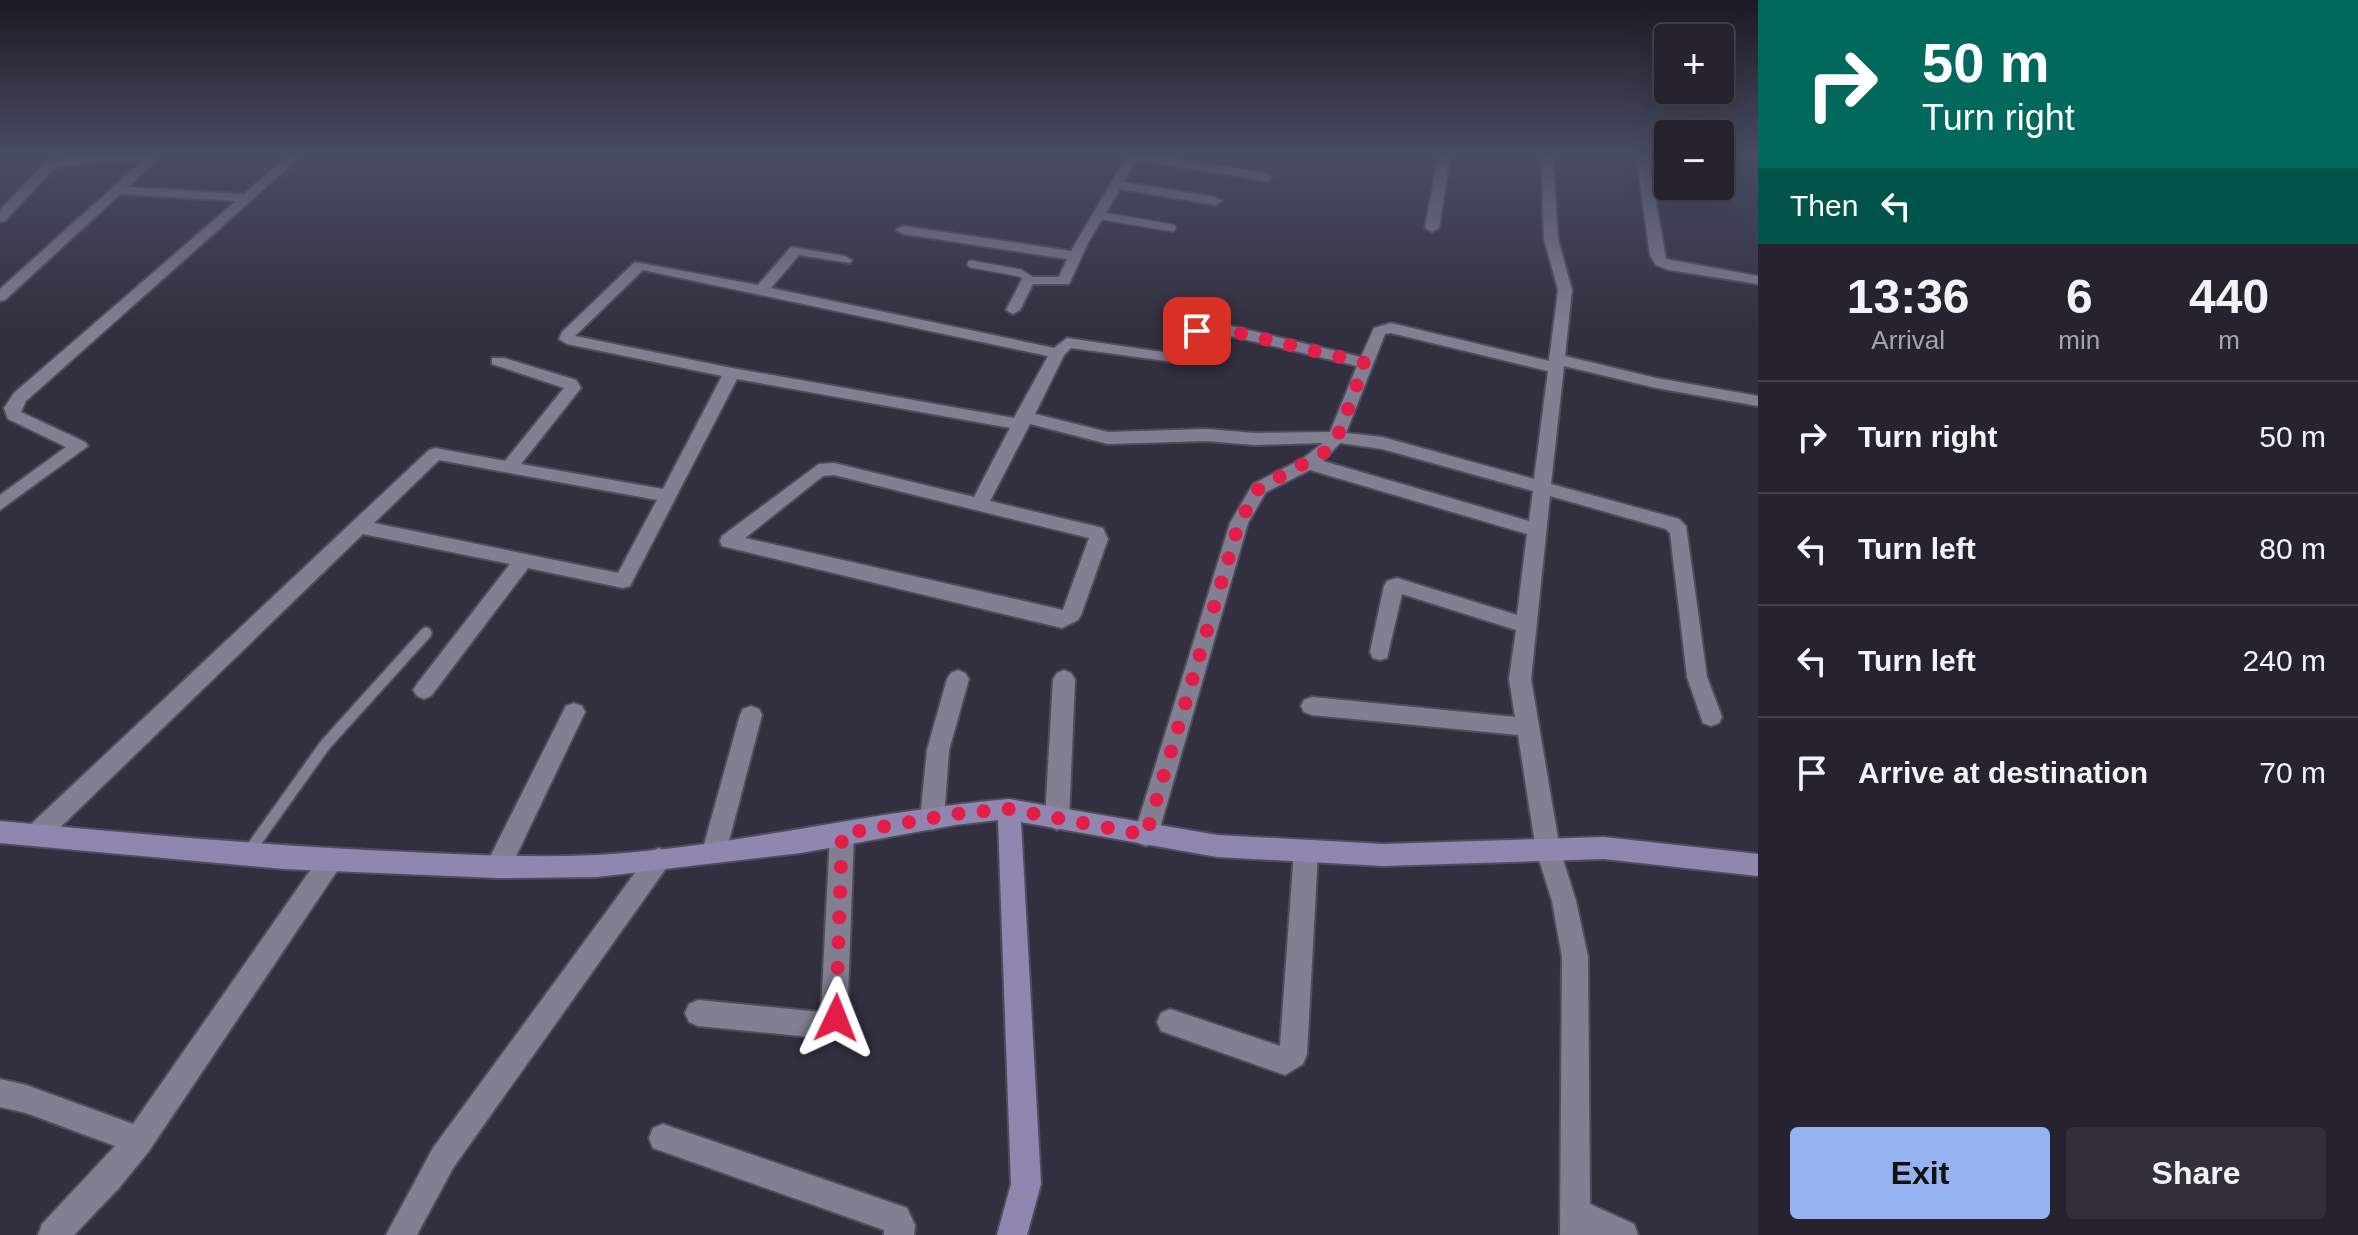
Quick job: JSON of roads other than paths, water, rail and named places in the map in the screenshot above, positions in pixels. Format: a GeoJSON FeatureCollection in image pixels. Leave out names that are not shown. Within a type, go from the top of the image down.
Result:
{"type":"FeatureCollection","features":[{"type":"Feature","properties":{"kind":"street"},"geometry":{"type":"LineString","coordinates":[[0,297],[93,214]]}},
{"type":"Feature","properties":{"kind":"street"},"geometry":{"type":"LineString","coordinates":[[0,504],[79,446],[6,412],[229,214]]}},
{"type":"Feature","properties":{"kind":"street"},"geometry":{"type":"LineString","coordinates":[[1432,228],[1434,214]]}},
{"type":"Feature","properties":{"kind":"street"},"geometry":{"type":"LineString","coordinates":[[1550,214],[1551,239],[1565,290],[1520,679],[1548,850],[1564,901],[1575,957],[1575,1224],[1623,1235]]}},
{"type":"Feature","properties":{"kind":"street"},"geometry":{"type":"LineString","coordinates":[[1651,214],[1657,255],[1661,262],[1674,267],[1758,280]]}},
{"type":"Feature","properties":{"kind":"street"},"geometry":{"type":"LineString","coordinates":[[1013,310],[1030,279],[1063,282],[1097,215]]}},
{"type":"Feature","properties":{"kind":"street"},"geometry":{"type":"LineString","coordinates":[[903,230],[1076,256]]}},
{"type":"Feature","properties":{"kind":"street"},"geometry":{"type":"LineString","coordinates":[[760,292],[796,250],[845,260]]}},
{"type":"Feature","properties":{"kind":"street"},"geometry":{"type":"LineString","coordinates":[[1057,353],[637,266],[567,335],[567,339],[629,354],[1023,420],[1108,438],[1206,435],[1255,439],[1336,437],[1382,443],[1664,521],[1677,528],[1697,677],[1711,717]]}},
{"type":"Feature","properties":{"kind":"street"},"geometry":{"type":"LineString","coordinates":[[0,278],[16,282]]}},
{"type":"Feature","properties":{"kind":"street"},"geometry":{"type":"LineString","coordinates":[[979,504],[1057,353],[1067,343],[1181,358],[1197,331],[1214,327],[1365,363]]}},
{"type":"Feature","properties":{"kind":"street"},"geometry":{"type":"LineString","coordinates":[[1146,835],[1239,523],[1259,488],[1325,452],[1336,437],[1379,331],[1391,328],[1758,401]]}},
{"type":"Feature","properties":{"kind":"street"},"geometry":{"type":"LineString","coordinates":[[498,361],[570,384],[573,388],[509,467]]}},
{"type":"Feature","properties":{"kind":"street"},"geometry":{"type":"LineString","coordinates":[[358,526],[623,581],[732,373]]}},
{"type":"Feature","properties":{"kind":"street"},"geometry":{"type":"LineString","coordinates":[[36,835],[435,454],[668,496]]}},
{"type":"Feature","properties":{"kind":"street"},"geometry":{"type":"LineString","coordinates":[[1308,463],[1536,530]]}},
{"type":"Feature","properties":{"kind":"street"},"geometry":{"type":"LineString","coordinates":[[828,469],[979,504],[1099,536],[1069,618],[1062,620],[729,541],[819,470],[828,469]]}},
{"type":"Feature","properties":{"kind":"street"},"geometry":{"type":"LineString","coordinates":[[424,690],[523,561]]}},
{"type":"Feature","properties":{"kind":"street"},"geometry":{"type":"LineString","coordinates":[[1380,652],[1394,586],[1397,585],[1525,625]]}},
{"type":"Feature","properties":{"kind":"street"},"geometry":{"type":"LineString","coordinates":[[932,819],[936,760],[958,679]]}},
{"type":"Feature","properties":{"kind":"street"},"geometry":{"type":"LineString","coordinates":[[1057,819],[1064,679]]}},
{"type":"Feature","properties":{"kind":"street"},"geometry":{"type":"LineString","coordinates":[[1312,706],[1527,727]]}},
{"type":"Feature","properties":{"kind":"street"},"geometry":{"type":"LineString","coordinates":[[498,867],[574,712]]}},
{"type":"Feature","properties":{"kind":"street"},"geometry":{"type":"LineString","coordinates":[[714,852],[751,715]]}},
{"type":"Feature","properties":{"kind":"street"},"geometry":{"type":"LineString","coordinates":[[0,832],[331,860],[498,867],[597,866],[1009,809],[1217,846],[1383,855],[1604,848],[1758,865]]}},
{"type":"Feature","properties":{"kind":"street"},"geometry":{"type":"LineString","coordinates":[[1009,809],[1026,1184],[1012,1235]]}},
{"type":"Feature","properties":{"kind":"street"},"geometry":{"type":"LineString","coordinates":[[698,1013],[831,1026],[834,1023],[842,834]]}},
{"type":"Feature","properties":{"kind":"street"},"geometry":{"type":"LineString","coordinates":[[1170,1022],[1285,1061],[1290,1059],[1293,1054],[1306,851]]}},
{"type":"Feature","properties":{"kind":"street"},"geometry":{"type":"LineString","coordinates":[[401,1235],[443,1158],[659,859]]}},
{"type":"Feature","properties":{"kind":"street"},"geometry":{"type":"LineString","coordinates":[[53,1235],[109,1178],[139,1141],[331,860]]}},
{"type":"Feature","properties":{"kind":"street"},"geometry":{"type":"LineString","coordinates":[[0,1093],[26,1099],[139,1141]]}},
{"type":"Feature","properties":{"kind":"street"},"geometry":{"type":"LineString","coordinates":[[663,1138],[896,1219],[900,1225],[899,1235]]}},
{"type":"Feature","properties":{"kind":"lane"},"geometry":{"type":"LineString","coordinates":[[1097,215],[1172,228]]}},
{"type":"Feature","properties":{"kind":"lane"},"geometry":{"type":"LineString","coordinates":[[971,264],[1020,273],[1030,279]]}},
{"type":"Feature","properties":{"kind":"lane"},"geometry":{"type":"LineString","coordinates":[[247,854],[325,745],[426,633]]}}]}
